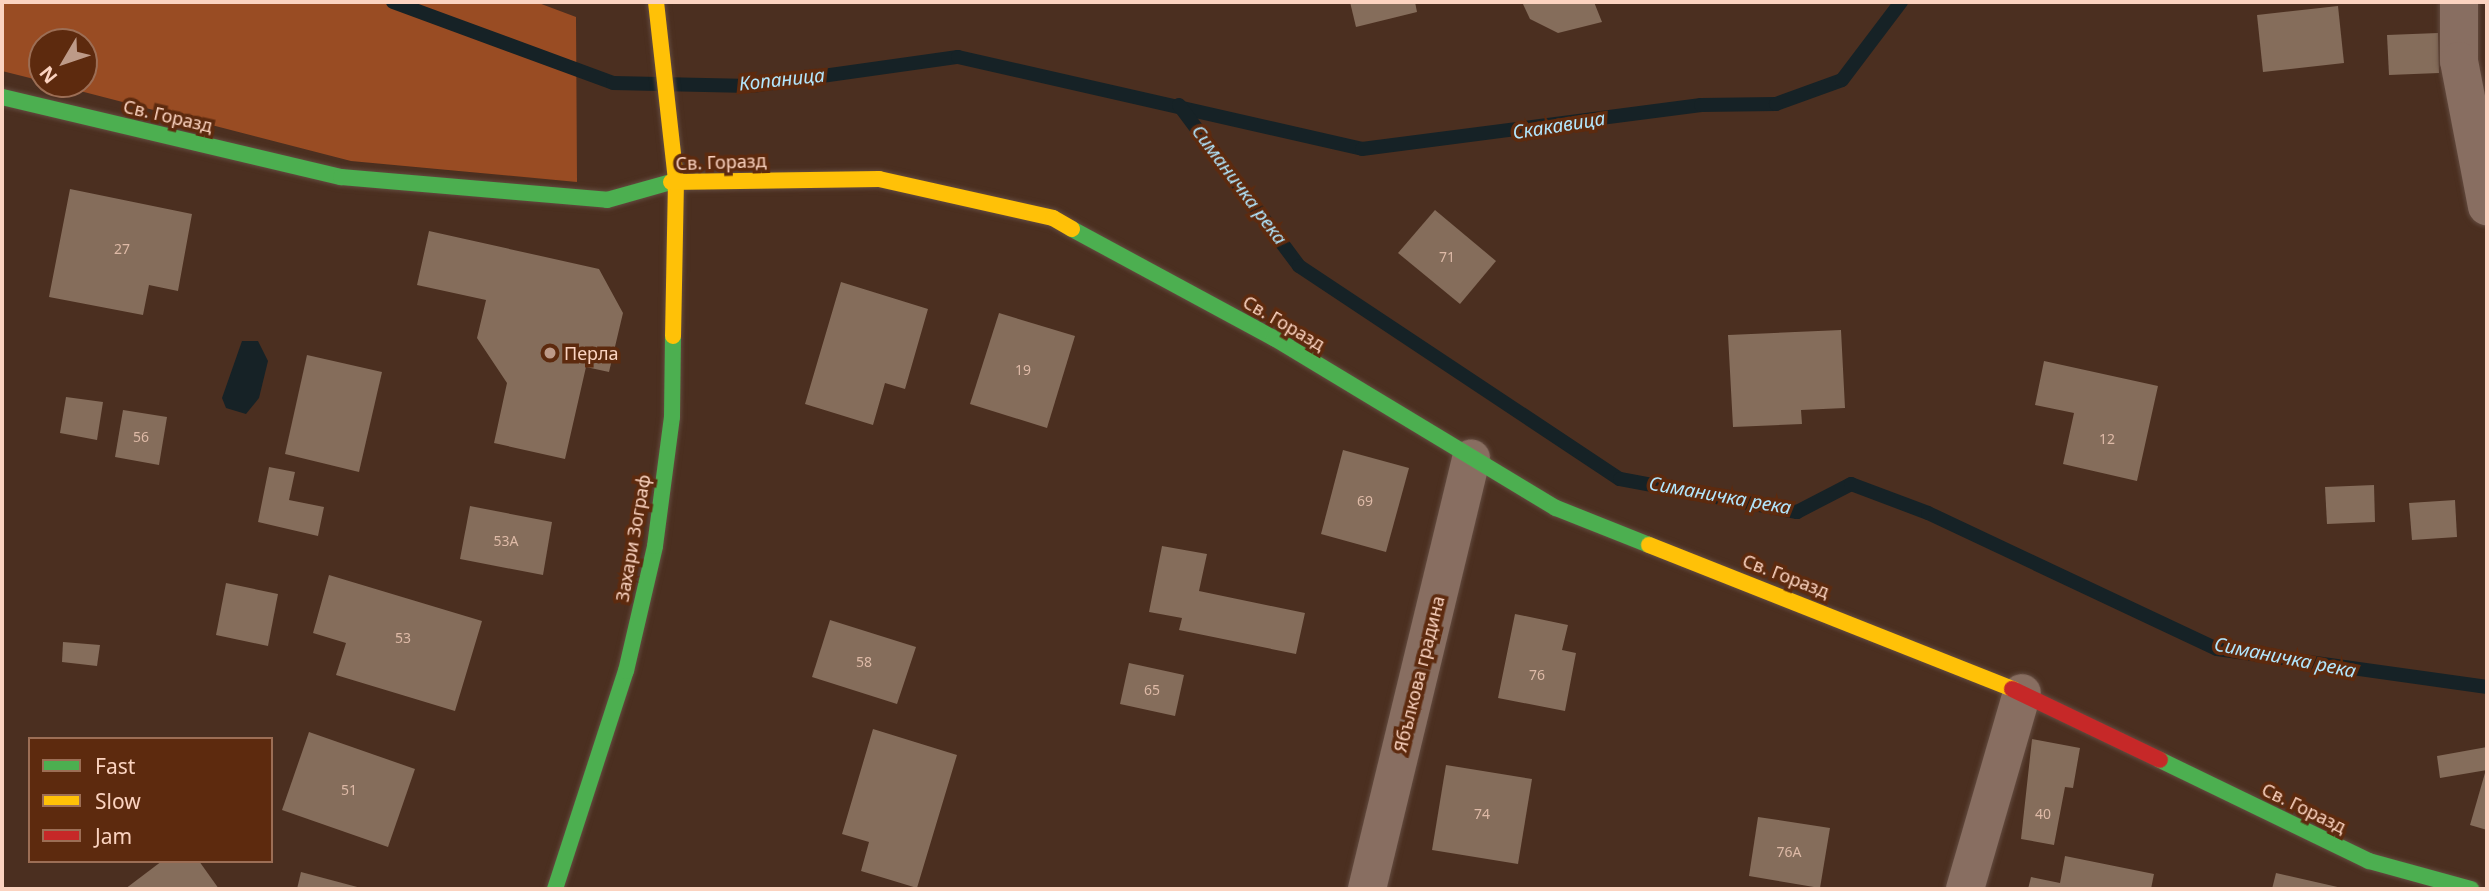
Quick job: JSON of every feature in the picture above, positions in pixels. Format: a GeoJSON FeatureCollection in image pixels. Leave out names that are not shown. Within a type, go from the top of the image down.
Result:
{"type":"FeatureCollection","features":[{"type":"Feature","properties":{"kind":"street","name":"Захари Зограф"},"geometry":{"type":"LineString","coordinates":[[555,889],[626,671],[655,546],[672,417],[676,181],[656,2]]}},
{"type":"Feature","properties":{"kind":"street"},"geometry":{"type":"LineString","coordinates":[[2459,2],[2459,61],[2487,206]]}},
{"type":"Feature","properties":{"kind":"street","name":"Св. Горазд"},"geometry":{"type":"LineString","coordinates":[[2,97],[341,177],[607,200],[676,181],[879,178],[1053,218],[1273,338],[1556,508],[2022,693],[2369,861],[2471,889]]}},
{"type":"Feature","properties":{"kind":"street","name":"Ябълкова градина"},"geometry":{"type":"LineString","coordinates":[[1367,889],[1471,458]]}},
{"type":"Feature","properties":{"kind":"street"},"geometry":{"type":"LineString","coordinates":[[1965,889],[2022,693]]}},
{"type":"Feature","properties":{"kind":"shaded area"},"geometry":{"type":"Polygon","coordinates":[[[2,2],[536,2],[576,17],[577,182],[351,161],[98,96],[98,28],[28,28],[28,78],[2,71],[2,2]]]}},
{"type":"Feature","properties":{"kind":"shaded area"},"geometry":{"type":"Polygon","coordinates":[[[242,341],[258,341],[268,361],[259,398],[246,414],[226,408],[222,398],[242,341]]]}},
{"type":"Feature","properties":{"kind":"building"},"geometry":{"type":"Polygon","coordinates":[[[1350,2],[1415,2],[1417,12],[1356,27],[1350,2]]]}},
{"type":"Feature","properties":{"kind":"building"},"geometry":{"type":"Polygon","coordinates":[[[1522,2],[1594,2],[1602,22],[1558,33],[1530,19],[1522,2]]]}},
{"type":"Feature","properties":{"kind":"building"},"geometry":{"type":"Polygon","coordinates":[[[2338,6],[2344,63],[2263,72],[2257,15],[2338,6]]]}},
{"type":"Feature","properties":{"kind":"building"},"geometry":{"type":"Polygon","coordinates":[[[2438,33],[2439,73],[2389,75],[2387,35],[2438,33]]]}},
{"type":"Feature","properties":{"kind":"building"},"geometry":{"type":"Polygon","coordinates":[[[70,189],[192,214],[178,291],[149,285],[143,315],[49,297],[70,189]]]}},
{"type":"Feature","properties":{"kind":"building"},"geometry":{"type":"Polygon","coordinates":[[[1435,210],[1496,261],[1460,304],[1398,253],[1435,210]]]}},
{"type":"Feature","properties":{"kind":"building","name":"Перла"},"geometry":{"type":"Polygon","coordinates":[[[429,231],[599,269],[623,313],[609,372],[586,367],[565,459],[494,443],[507,383],[477,338],[486,300],[417,285],[429,231]]]}},
{"type":"Feature","properties":{"kind":"building"},"geometry":{"type":"Polygon","coordinates":[[[841,282],[928,309],[905,389],[885,383],[873,425],[805,404],[841,282]]]}},
{"type":"Feature","properties":{"kind":"building"},"geometry":{"type":"Polygon","coordinates":[[[999,313],[1075,336],[1047,428],[970,404],[999,313]]]}},
{"type":"Feature","properties":{"kind":"building"},"geometry":{"type":"Polygon","coordinates":[[[1841,330],[1845,408],[1801,410],[1802,424],[1733,427],[1728,335],[1841,330]]]}},
{"type":"Feature","properties":{"kind":"building"},"geometry":{"type":"Polygon","coordinates":[[[307,355],[382,372],[359,472],[285,454],[307,355]]]}},
{"type":"Feature","properties":{"kind":"building"},"geometry":{"type":"Polygon","coordinates":[[[2044,361],[2158,386],[2137,481],[2063,464],[2074,413],[2035,405],[2044,361]]]}},
{"type":"Feature","properties":{"kind":"building"},"geometry":{"type":"Polygon","coordinates":[[[66,397],[103,402],[97,440],[60,433],[66,397]]]}},
{"type":"Feature","properties":{"kind":"building"},"geometry":{"type":"Polygon","coordinates":[[[123,410],[167,417],[159,465],[115,457],[123,410]]]}},
{"type":"Feature","properties":{"kind":"building"},"geometry":{"type":"Polygon","coordinates":[[[1343,450],[1409,468],[1386,552],[1321,534],[1343,450]]]}},
{"type":"Feature","properties":{"kind":"building"},"geometry":{"type":"Polygon","coordinates":[[[269,467],[295,472],[289,500],[324,507],[318,536],[258,522],[269,467]]]}},
{"type":"Feature","properties":{"kind":"building"},"geometry":{"type":"Polygon","coordinates":[[[2374,485],[2375,522],[2327,524],[2325,487],[2374,485]]]}},
{"type":"Feature","properties":{"kind":"building"},"geometry":{"type":"Polygon","coordinates":[[[2455,500],[2457,537],[2412,540],[2409,503],[2455,500]]]}},
{"type":"Feature","properties":{"kind":"building"},"geometry":{"type":"Polygon","coordinates":[[[470,506],[552,522],[543,575],[460,559],[470,506]]]}},
{"type":"Feature","properties":{"kind":"building"},"geometry":{"type":"Polygon","coordinates":[[[1162,546],[1207,554],[1199,591],[1305,613],[1296,654],[1179,630],[1182,618],[1149,612],[1162,546]]]}},
{"type":"Feature","properties":{"kind":"building"},"geometry":{"type":"Polygon","coordinates":[[[329,575],[482,621],[455,711],[336,675],[346,643],[313,633],[329,575]]]}},
{"type":"Feature","properties":{"kind":"building"},"geometry":{"type":"Polygon","coordinates":[[[226,583],[278,594],[268,646],[216,635],[226,583]]]}},
{"type":"Feature","properties":{"kind":"building"},"geometry":{"type":"Polygon","coordinates":[[[1515,614],[1568,625],[1562,650],[1576,653],[1565,711],[1498,698],[1515,614]]]}},
{"type":"Feature","properties":{"kind":"building"},"geometry":{"type":"Polygon","coordinates":[[[830,620],[916,647],[897,704],[812,677],[830,620]]]}},
{"type":"Feature","properties":{"kind":"building"},"geometry":{"type":"Polygon","coordinates":[[[63,642],[100,645],[97,666],[62,662],[63,642]]]}},
{"type":"Feature","properties":{"kind":"building"},"geometry":{"type":"Polygon","coordinates":[[[1129,663],[1184,675],[1175,716],[1120,704],[1129,663]]]}},
{"type":"Feature","properties":{"kind":"building"},"geometry":{"type":"Polygon","coordinates":[[[873,729],[957,755],[917,888],[861,871],[869,842],[842,834],[873,729]]]}},
{"type":"Feature","properties":{"kind":"building"},"geometry":{"type":"Polygon","coordinates":[[[309,732],[415,769],[388,847],[282,810],[309,732]]]}},
{"type":"Feature","properties":{"kind":"building"},"geometry":{"type":"Polygon","coordinates":[[[2032,739],[2080,748],[2073,788],[2065,787],[2054,845],[2021,839],[2032,739]]]}},
{"type":"Feature","properties":{"kind":"building"},"geometry":{"type":"Polygon","coordinates":[[[2487,747],[2487,770],[2440,778],[2437,756],[2487,747]]]}},
{"type":"Feature","properties":{"kind":"building"},"geometry":{"type":"Polygon","coordinates":[[[1446,765],[1532,779],[1518,864],[1432,850],[1446,765]]]}},
{"type":"Feature","properties":{"kind":"building"},"geometry":{"type":"Polygon","coordinates":[[[2485,773],[2487,774],[2487,830],[2470,825],[2485,773]]]}},
{"type":"Feature","properties":{"kind":"building"},"geometry":{"type":"Polygon","coordinates":[[[1758,817],[1830,828],[1820,888],[1749,876],[1758,817]]]}},
{"type":"Feature","properties":{"kind":"building"},"geometry":{"type":"Polygon","coordinates":[[[2065,856],[2154,874],[2151,889],[2028,889],[2031,877],[2060,883],[2065,856]]]}},
{"type":"Feature","properties":{"kind":"building"},"geometry":{"type":"Polygon","coordinates":[[[159,863],[200,863],[219,889],[125,889],[159,863]]]}},
{"type":"Feature","properties":{"kind":"building"},"geometry":{"type":"Polygon","coordinates":[[[301,872],[361,888],[297,889],[301,872]]]}},
{"type":"Feature","properties":{"kind":"building"},"geometry":{"type":"Polygon","coordinates":[[[2276,873],[2342,888],[2342,889],[2272,889],[2276,873]]]}},
{"type":"Feature","properties":{"kind":"waterway","name":"Копаница"},"geometry":{"type":"LineString","coordinates":[[393,2],[613,83],[751,86],[958,57],[1362,149],[1701,105],[1776,104],[1842,80],[1901,2]]}},
{"type":"Feature","properties":{"kind":"waterway","name":"Симаничка река"},"geometry":{"type":"LineString","coordinates":[[1179,105],[1299,266],[1620,479],[1797,512],[1851,484],[1928,513],[2217,649],[2487,687]]}},
{"type":"Feature","properties":{"kind":"traffic: fast"},"geometry":{"type":"LineString","coordinates":[[2,97],[341,177],[607,200],[671,182]]}},
{"type":"Feature","properties":{"kind":"traffic: fast"},"geometry":{"type":"LineString","coordinates":[[1072,229],[1274,338],[1556,508],[1649,545]]}},
{"type":"Feature","properties":{"kind":"traffic: fast"},"geometry":{"type":"LineString","coordinates":[[555,889],[626,671],[655,546],[672,417],[673,336]]}},
{"type":"Feature","properties":{"kind":"traffic: fast"},"geometry":{"type":"LineString","coordinates":[[2160,760],[2369,861],[2471,889]]}},
{"type":"Feature","properties":{"kind":"traffic: slow"},"geometry":{"type":"LineString","coordinates":[[656,2],[676,181],[673,336]]}},
{"type":"Feature","properties":{"kind":"traffic: slow"},"geometry":{"type":"LineString","coordinates":[[671,182],[879,179],[1053,218],[1072,229]]}},
{"type":"Feature","properties":{"kind":"traffic: slow"},"geometry":{"type":"LineString","coordinates":[[1649,545],[2012,689]]}},
{"type":"Feature","properties":{"kind":"traffic: jam"},"geometry":{"type":"LineString","coordinates":[[2012,689],[2160,760]]}},
{"type":"Feature","properties":{"kind":"place","name":"Перла"},"geometry":{"type":"Point","coordinates":[550,353]}},
{"type":"Feature","properties":{"kind":"water label","name":"Скакавица"},"geometry":{"type":"Point","coordinates":[1559,126]}}]}
